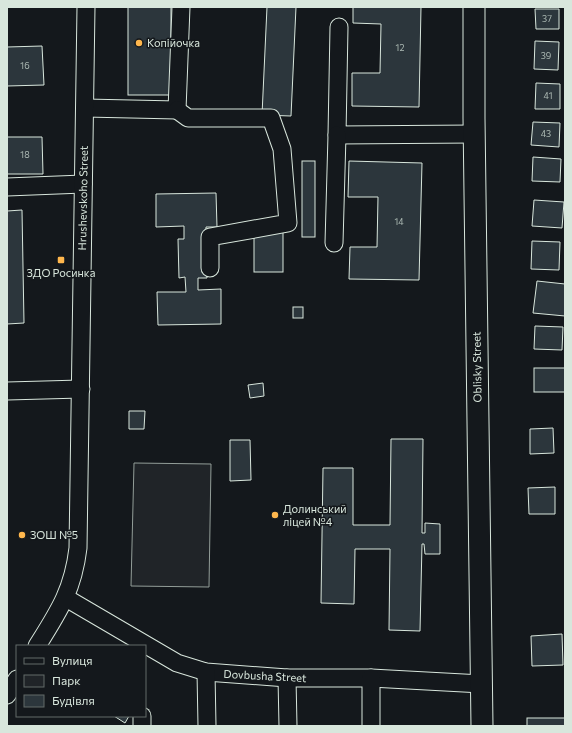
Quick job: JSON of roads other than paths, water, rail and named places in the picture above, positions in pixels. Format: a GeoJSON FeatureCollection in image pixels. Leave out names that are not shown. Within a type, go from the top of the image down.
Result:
{"type":"FeatureCollection","features":[{"type":"Feature","properties":{"kind":"main road","name":"Oblisky Street"},"geometry":{"type":"LineString","coordinates":[[474,7],[474,134],[482,726]]}},
{"type":"Feature","properties":{"kind":"street","name":"Hrushevskoho Street"},"geometry":{"type":"LineString","coordinates":[[38,645],[66,598],[76,572],[78,548],[86,7]]}},
{"type":"Feature","properties":{"kind":"street"},"geometry":{"type":"LineString","coordinates":[[177,110],[181,7]]}},
{"type":"Feature","properties":{"kind":"street"},"geometry":{"type":"LineString","coordinates":[[334,242],[339,28]]}},
{"type":"Feature","properties":{"kind":"street"},"geometry":{"type":"LineString","coordinates":[[85,108],[177,110],[188,118],[271,118],[282,149],[288,223],[210,237],[210,268]]}},
{"type":"Feature","properties":{"kind":"street"},"geometry":{"type":"LineString","coordinates":[[337,135],[474,134]]}},
{"type":"Feature","properties":{"kind":"street"},"geometry":{"type":"LineString","coordinates":[[7,187],[83,184]]}},
{"type":"Feature","properties":{"kind":"street"},"geometry":{"type":"LineString","coordinates":[[7,391],[81,389]]}},
{"type":"Feature","properties":{"kind":"street","name":"Dovbusha Street"},"geometry":{"type":"LineString","coordinates":[[66,598],[145,645]]}},
{"type":"Feature","properties":{"kind":"street","name":"Dovbusha Street"},"geometry":{"type":"LineString","coordinates":[[146,646],[177,662],[206,672],[286,678],[371,678],[482,684]]}},
{"type":"Feature","properties":{"kind":"street"},"geometry":{"type":"LineString","coordinates":[[206,672],[206,726]]}},
{"type":"Feature","properties":{"kind":"street"},"geometry":{"type":"LineString","coordinates":[[286,678],[288,726]]}},
{"type":"Feature","properties":{"kind":"street"},"geometry":{"type":"LineString","coordinates":[[371,678],[371,726]]}},
{"type":"Feature","properties":{"kind":"street"},"geometry":{"type":"LineString","coordinates":[[7,695],[16,681]]}},
{"type":"Feature","properties":{"kind":"place","name":"Копійочка"},"geometry":{"type":"Point","coordinates":[139,43]}},
{"type":"Feature","properties":{"kind":"place","name":"ЗДО Росинка"},"geometry":{"type":"Point","coordinates":[61,260]}},
{"type":"Feature","properties":{"kind":"place","name":"Долинський ліцей №4"},"geometry":{"type":"Point","coordinates":[275,515]}},
{"type":"Feature","properties":{"kind":"place","name":"ЗОШ №5"},"geometry":{"type":"Point","coordinates":[22,535]}}]}
